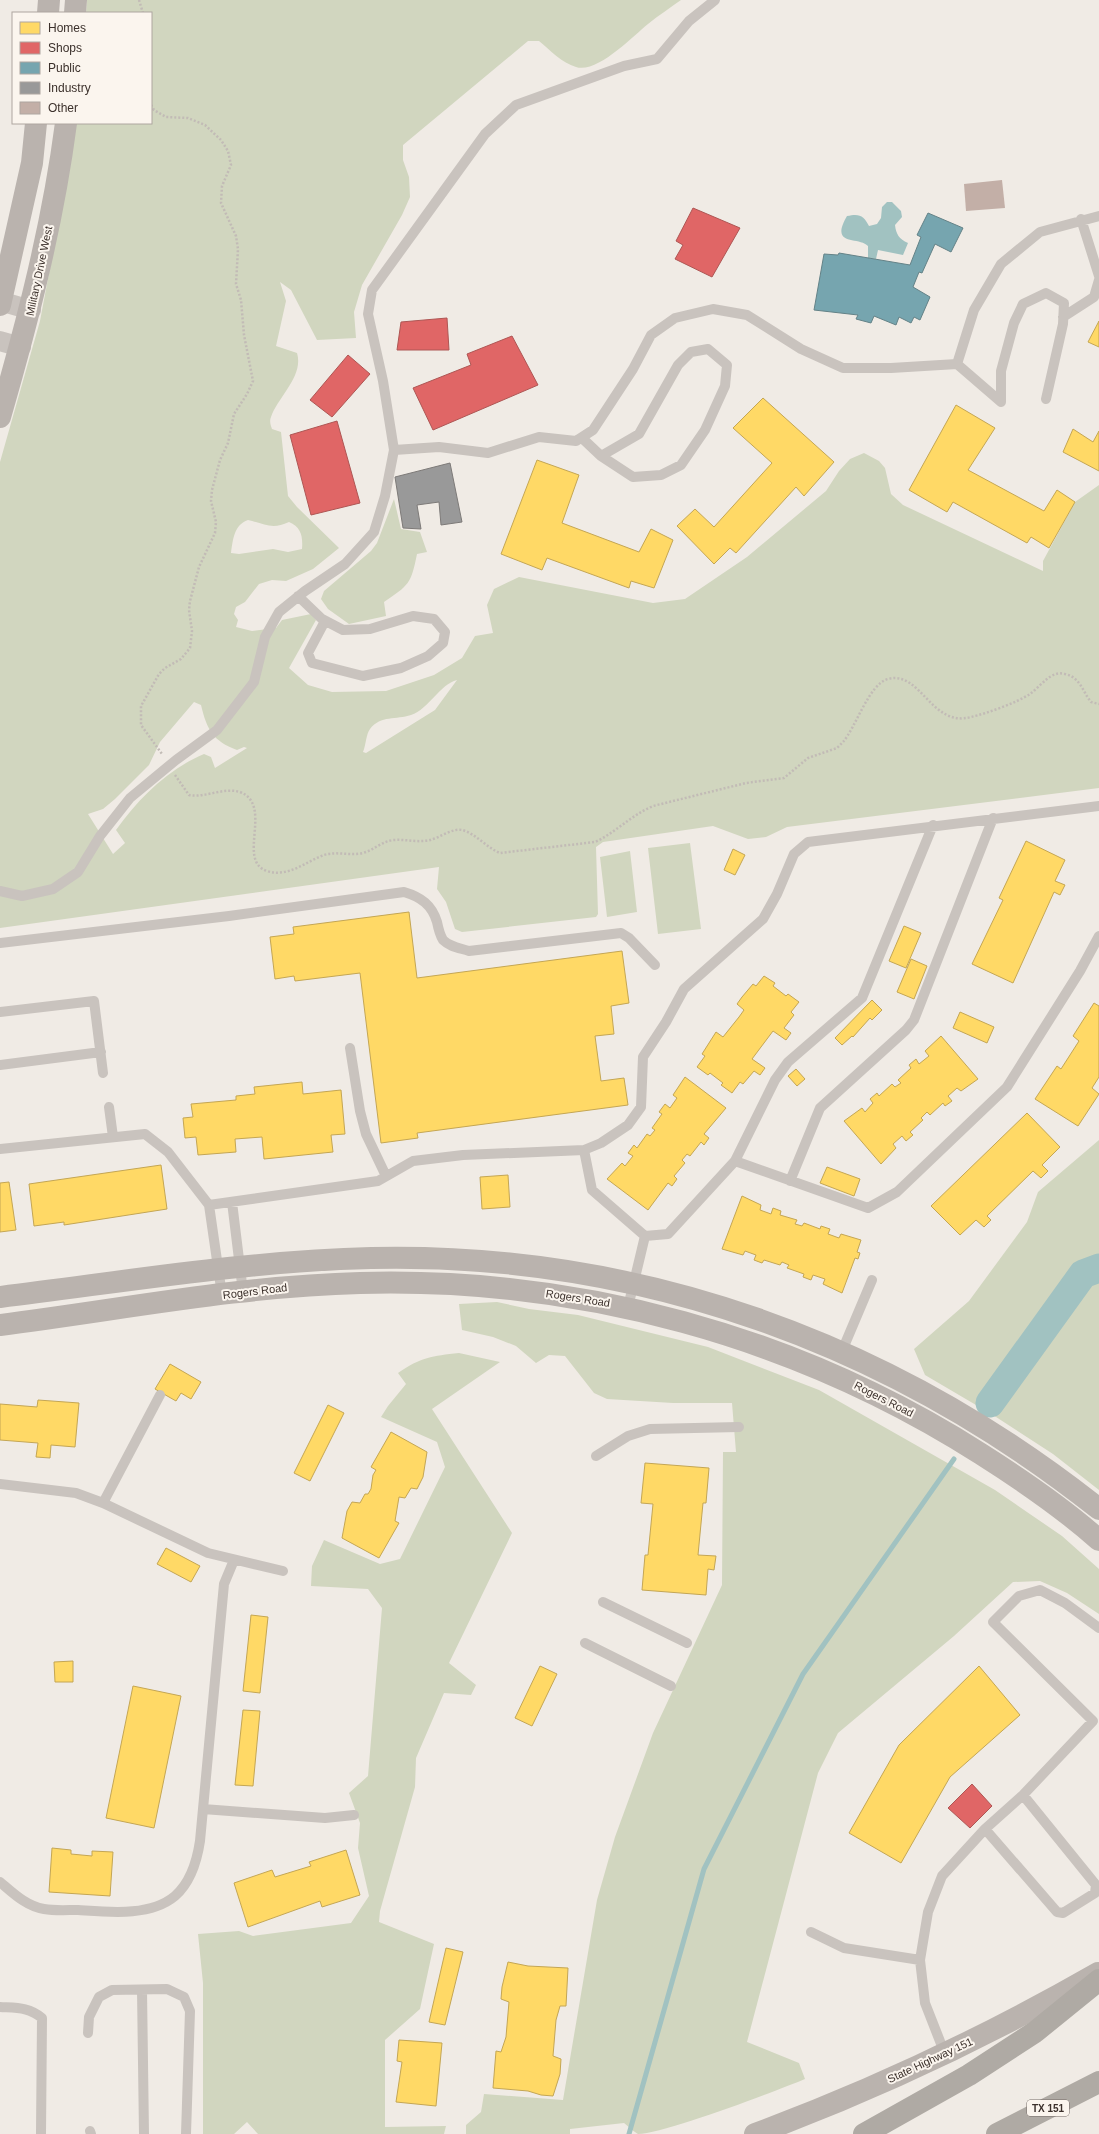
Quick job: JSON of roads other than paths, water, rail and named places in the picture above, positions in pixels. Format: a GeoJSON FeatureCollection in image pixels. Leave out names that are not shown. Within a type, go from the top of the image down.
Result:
{"type":"FeatureCollection","features":[{"type":"Feature","properties":{"kind":"highway"},"geometry":{"type":"LineString","coordinates":[[864,2134],[969,2074],[1035,2032],[1099,1980]]}},
{"type":"Feature","properties":{"kind":"highway","name":"TX 151"},"geometry":{"type":"LineString","coordinates":[[997,2134],[1099,2082]]}},
{"type":"Feature","properties":{"kind":"main road"},"geometry":{"type":"LineString","coordinates":[[48,12],[49,0]]}},
{"type":"Feature","properties":{"kind":"main road"},"geometry":{"type":"LineString","coordinates":[[75,12],[76,0]]}},
{"type":"Feature","properties":{"kind":"main road"},"geometry":{"type":"LineString","coordinates":[[0,302],[32,163],[36,124]]}},
{"type":"Feature","properties":{"kind":"main road","name":"Military Drive West"},"geometry":{"type":"LineString","coordinates":[[0,417],[31,310],[60,164],[66,124]]}},
{"type":"Feature","properties":{"kind":"main road","name":"Rogers Road"},"geometry":{"type":"LineString","coordinates":[[0,1297],[240,1267],[339,1259],[421,1258],[532,1266],[634,1284],[736,1311],[842,1351],[892,1375],[968,1417],[1022,1451],[1099,1509]]}},
{"type":"Feature","properties":{"kind":"main road","name":"Rogers Road"},"geometry":{"type":"LineString","coordinates":[[0,1325],[243,1292],[328,1284],[424,1283],[537,1292],[628,1307],[706,1328],[765,1348],[836,1375],[888,1400],[939,1428],[1000,1466],[1057,1506],[1099,1540]]}},
{"type":"Feature","properties":{"kind":"main road","name":"State Highway 151"},"geometry":{"type":"LineString","coordinates":[[755,2134],[838,2101],[945,2054],[1099,1973]]}},
{"type":"Feature","properties":{"kind":"street"},"geometry":{"type":"LineString","coordinates":[[0,302],[31,310]]}},
{"type":"Feature","properties":{"kind":"street"},"geometry":{"type":"LineString","coordinates":[[0,341],[21,347]]}},
{"type":"Feature","properties":{"kind":"lane"},"geometry":{"type":"LineString","coordinates":[[0,891],[22,896],[53,889],[78,872],[100,836],[130,798],[169,765],[217,730],[254,682],[265,637],[279,612],[298,596],[345,564],[374,532],[386,496],[394,450],[383,381],[368,314],[372,290],[485,134],[516,105],[624,66],[657,59],[689,21],[715,0]]}},
{"type":"Feature","properties":{"kind":"lane"},"geometry":{"type":"LineString","coordinates":[[957,364],[974,310],[1001,264],[1040,232],[1081,219],[1099,216]]}},
{"type":"Feature","properties":{"kind":"lane"},"geometry":{"type":"LineString","coordinates":[[1081,219],[1099,276]]}},
{"type":"Feature","properties":{"kind":"lane"},"geometry":{"type":"LineString","coordinates":[[1063,317],[1094,297],[1099,280]]}},
{"type":"Feature","properties":{"kind":"lane"},"geometry":{"type":"LineString","coordinates":[[394,450],[439,447],[488,454],[539,437],[576,441],[593,430],[633,369],[651,335],[675,318],[713,309],[747,315],[801,349],[842,368],[891,368],[957,364],[1001,402],[1001,371],[1014,323],[1023,304],[1046,294],[1064,303],[1063,317],[1046,399]]}},
{"type":"Feature","properties":{"kind":"lane"},"geometry":{"type":"LineString","coordinates":[[582,438],[601,456],[633,477],[661,475],[681,464],[708,424],[725,386],[727,365],[708,349],[691,352],[678,366],[639,434],[601,456]]}},
{"type":"Feature","properties":{"kind":"lane"},"geometry":{"type":"LineString","coordinates":[[298,596],[325,621],[343,630],[370,629],[413,616],[434,619],[445,632],[443,643],[428,656],[401,668],[363,676],[312,663],[308,653],[325,621]]}},
{"type":"Feature","properties":{"kind":"lane"},"geometry":{"type":"LineString","coordinates":[[209,1205],[378,1181],[413,1161],[463,1155],[584,1150],[601,1143],[628,1125],[641,1107],[643,1057],[666,1022],[684,989],[763,919],[777,894],[794,854],[808,842],[933,825],[1099,806]]}},
{"type":"Feature","properties":{"kind":"lane"},"geometry":{"type":"LineString","coordinates":[[790,1181],[820,1108],[906,1030],[914,1020],[993,818]]}},
{"type":"Feature","properties":{"kind":"lane"},"geometry":{"type":"LineString","coordinates":[[584,1150],[592,1190],[645,1236],[668,1234],[735,1161],[775,1080],[788,1062],[862,998],[933,825]]}},
{"type":"Feature","properties":{"kind":"lane"},"geometry":{"type":"LineString","coordinates":[[0,943],[229,916],[404,892],[417,896],[425,902],[434,913],[443,940],[452,946],[469,951],[621,933],[629,938],[655,965]]}},
{"type":"Feature","properties":{"kind":"lane"},"geometry":{"type":"LineString","coordinates":[[735,1161],[868,1208],[897,1192],[1007,1087],[1080,971],[1099,936]]}},
{"type":"Feature","properties":{"kind":"lane"},"geometry":{"type":"LineString","coordinates":[[0,1012],[94,1001],[103,1073]]}},
{"type":"Feature","properties":{"kind":"lane"},"geometry":{"type":"LineString","coordinates":[[350,1048],[360,1112],[366,1134],[386,1176]]}},
{"type":"Feature","properties":{"kind":"lane"},"geometry":{"type":"LineString","coordinates":[[0,1065],[101,1052]]}},
{"type":"Feature","properties":{"kind":"lane"},"geometry":{"type":"LineString","coordinates":[[109,1107],[113,1137]]}},
{"type":"Feature","properties":{"kind":"lane"},"geometry":{"type":"LineString","coordinates":[[0,1149],[145,1134],[168,1152],[209,1205],[222,1295]]}},
{"type":"Feature","properties":{"kind":"lane"},"geometry":{"type":"LineString","coordinates":[[232,1202],[243,1292]]}},
{"type":"Feature","properties":{"kind":"lane"},"geometry":{"type":"LineString","coordinates":[[628,1307],[645,1236]]}},
{"type":"Feature","properties":{"kind":"lane"},"geometry":{"type":"LineString","coordinates":[[842,1351],[872,1280]]}},
{"type":"Feature","properties":{"kind":"lane"},"geometry":{"type":"LineString","coordinates":[[103,1503],[160,1395]]}},
{"type":"Feature","properties":{"kind":"lane"},"geometry":{"type":"LineString","coordinates":[[596,1456],[628,1436],[650,1429],[739,1427]]}},
{"type":"Feature","properties":{"kind":"lane"},"geometry":{"type":"LineString","coordinates":[[0,1484],[76,1493],[103,1503],[208,1553],[283,1571]]}},
{"type":"Feature","properties":{"kind":"lane"},"geometry":{"type":"LineString","coordinates":[[0,1882],[22,1900],[44,1909],[128,1913],[159,1904],[175,1896],[190,1877],[198,1854],[224,1584],[234,1560]]}},
{"type":"Feature","properties":{"kind":"lane"},"geometry":{"type":"LineString","coordinates":[[945,2054],[925,2003],[920,1960],[928,1912],[942,1876],[985,1829],[1023,1795],[1096,1718],[992,1622],[1019,1596],[1040,1590],[1065,1603],[1099,1628]]}},
{"type":"Feature","properties":{"kind":"lane"},"geometry":{"type":"LineString","coordinates":[[603,1602],[687,1643]]}},
{"type":"Feature","properties":{"kind":"lane"},"geometry":{"type":"LineString","coordinates":[[585,1643],[671,1686]]}},
{"type":"Feature","properties":{"kind":"lane"},"geometry":{"type":"LineString","coordinates":[[985,1829],[1057,1912],[1063,1913],[1095,1893],[1096,1885],[1023,1795]]}},
{"type":"Feature","properties":{"kind":"lane"},"geometry":{"type":"LineString","coordinates":[[203,1809],[325,1818],[354,1815]]}},
{"type":"Feature","properties":{"kind":"lane"},"geometry":{"type":"LineString","coordinates":[[811,1932],[844,1948],[920,1960]]}},
{"type":"Feature","properties":{"kind":"lane"},"geometry":{"type":"LineString","coordinates":[[88,2033],[89,2017],[99,1997],[112,1990],[167,1989],[184,1997],[190,2010],[186,2134]]}},
{"type":"Feature","properties":{"kind":"lane"},"geometry":{"type":"LineString","coordinates":[[142,1990],[144,2134]]}},
{"type":"Feature","properties":{"kind":"lane"},"geometry":{"type":"LineString","coordinates":[[0,2007],[23,2008],[34,2011],[42,2018],[41,2134]]}},
{"type":"Feature","properties":{"kind":"water"},"geometry":{"type":"Polygon","coordinates":[[[887,202],[892,202],[901,211],[902,217],[895,225],[895,228],[900,238],[908,243],[903,255],[878,250],[876,259],[868,258],[868,246],[864,243],[847,239],[843,236],[841,232],[842,226],[847,216],[855,215],[861,216],[869,226],[877,224],[881,218],[882,207],[887,202]]]}},
{"type":"Feature","properties":{"kind":"waterway"},"geometry":{"type":"LineString","coordinates":[[990,1403],[1083,1274],[1099,1268]]}},
{"type":"Feature","properties":{"kind":"waterway"},"geometry":{"type":"LineString","coordinates":[[629,2134],[704,1869],[803,1674],[954,1459]]}}]}
